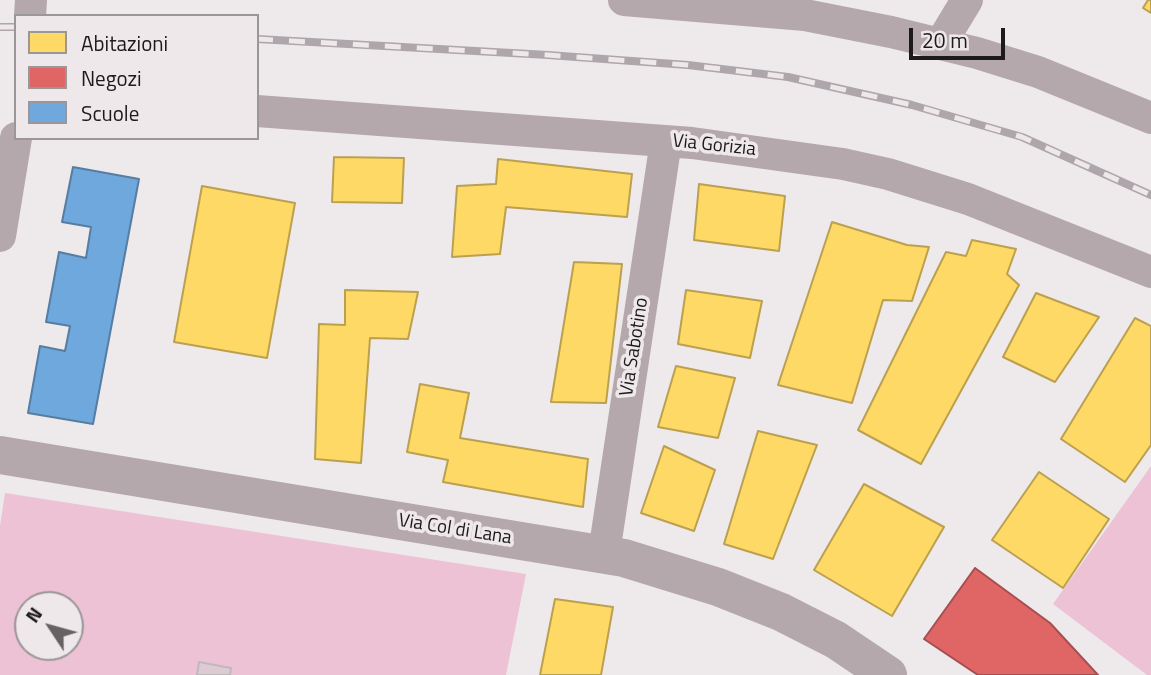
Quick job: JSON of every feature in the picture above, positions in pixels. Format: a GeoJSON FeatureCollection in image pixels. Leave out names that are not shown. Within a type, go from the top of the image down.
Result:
{"type":"FeatureCollection","features":[{"type":"Feature","properties":{"kind":"street"},"geometry":{"type":"LineString","coordinates":[[624,0],[805,15],[941,43],[1038,72],[1151,118]]}},
{"type":"Feature","properties":{"kind":"street"},"geometry":{"type":"LineString","coordinates":[[941,43],[967,0]]}},
{"type":"Feature","properties":{"kind":"street","name":"Via Gorizia"},"geometry":{"type":"LineString","coordinates":[[259,111],[666,141],[815,159],[888,174],[1007,213],[1151,272]]}},
{"type":"Feature","properties":{"kind":"street"},"geometry":{"type":"LineString","coordinates":[[0,236],[16,140]]}},
{"type":"Feature","properties":{"kind":"street","name":"Via Sabotino"},"geometry":{"type":"LineString","coordinates":[[604,553],[666,141]]}},
{"type":"Feature","properties":{"kind":"street","name":"Via Col di Lana"},"geometry":{"type":"LineString","coordinates":[[0,455],[604,553],[669,570],[780,612],[836,640],[888,675]]}},
{"type":"Feature","properties":{"kind":"shaded area"},"geometry":{"type":"Polygon","coordinates":[[[1151,466],[1151,675],[1147,675],[1053,604],[1151,466]]]}},
{"type":"Feature","properties":{"kind":"shaded area"},"geometry":{"type":"Polygon","coordinates":[[[5,493],[526,574],[506,675],[0,675],[0,526],[5,493]]]}},
{"type":"Feature","properties":{"kind":"building: Abitazioni"},"geometry":{"type":"Polygon","coordinates":[[[1148,0],[1151,0],[1151,13],[1143,8],[1148,0]]]}},
{"type":"Feature","properties":{"kind":"building: Abitazioni"},"geometry":{"type":"Polygon","coordinates":[[[334,157],[404,158],[402,203],[332,202],[334,157]]]}},
{"type":"Feature","properties":{"kind":"building: Abitazioni"},"geometry":{"type":"Polygon","coordinates":[[[498,159],[632,174],[627,217],[506,207],[500,254],[452,257],[457,186],[496,184],[498,159]]]}},
{"type":"Feature","properties":{"kind":"building: Abitazioni"},"geometry":{"type":"Polygon","coordinates":[[[699,184],[785,196],[779,251],[694,240],[699,184]]]}},
{"type":"Feature","properties":{"kind":"building: Abitazioni"},"geometry":{"type":"Polygon","coordinates":[[[202,186],[295,203],[267,358],[174,342],[202,186]]]}},
{"type":"Feature","properties":{"kind":"building: Abitazioni"},"geometry":{"type":"Polygon","coordinates":[[[832,222],[907,245],[929,247],[912,301],[883,300],[852,403],[778,385],[832,222]]]}},
{"type":"Feature","properties":{"kind":"building: Abitazioni"},"geometry":{"type":"Polygon","coordinates":[[[972,240],[1016,249],[1007,274],[1019,285],[921,464],[858,430],[946,252],[966,256],[972,240]]]}},
{"type":"Feature","properties":{"kind":"building: Abitazioni"},"geometry":{"type":"Polygon","coordinates":[[[574,262],[622,264],[606,403],[551,402],[574,262]]]}},
{"type":"Feature","properties":{"kind":"building: Abitazioni"},"geometry":{"type":"Polygon","coordinates":[[[345,290],[418,292],[408,339],[370,338],[361,463],[315,459],[319,324],[345,325],[345,290]]]}},
{"type":"Feature","properties":{"kind":"building: Abitazioni"},"geometry":{"type":"Polygon","coordinates":[[[686,290],[762,301],[750,358],[678,344],[686,290]]]}},
{"type":"Feature","properties":{"kind":"building: Abitazioni"},"geometry":{"type":"Polygon","coordinates":[[[1036,293],[1099,317],[1055,382],[1003,357],[1036,293]]]}},
{"type":"Feature","properties":{"kind":"building: Abitazioni"},"geometry":{"type":"Polygon","coordinates":[[[1135,318],[1151,326],[1151,445],[1125,482],[1061,439],[1135,318]]]}},
{"type":"Feature","properties":{"kind":"building: Abitazioni"},"geometry":{"type":"Polygon","coordinates":[[[676,366],[735,378],[718,438],[658,427],[676,366]]]}},
{"type":"Feature","properties":{"kind":"building: Abitazioni"},"geometry":{"type":"Polygon","coordinates":[[[420,384],[469,393],[460,438],[588,459],[583,507],[443,482],[448,460],[407,452],[420,384]]]}},
{"type":"Feature","properties":{"kind":"building: Abitazioni"},"geometry":{"type":"Polygon","coordinates":[[[758,431],[817,445],[773,559],[724,544],[758,431]]]}},
{"type":"Feature","properties":{"kind":"building: Abitazioni"},"geometry":{"type":"Polygon","coordinates":[[[664,446],[715,470],[694,531],[641,513],[664,446]]]}},
{"type":"Feature","properties":{"kind":"building: Abitazioni"},"geometry":{"type":"Polygon","coordinates":[[[1039,472],[1109,519],[1063,588],[992,540],[1039,472]]]}},
{"type":"Feature","properties":{"kind":"building: Abitazioni"},"geometry":{"type":"Polygon","coordinates":[[[864,484],[944,527],[892,616],[814,570],[864,484]]]}},
{"type":"Feature","properties":{"kind":"building: Abitazioni"},"geometry":{"type":"Polygon","coordinates":[[[555,599],[613,607],[601,675],[540,675],[555,599]]]}},
{"type":"Feature","properties":{"kind":"building: Negozi"},"geometry":{"type":"Polygon","coordinates":[[[975,568],[1050,623],[1098,675],[978,675],[924,639],[975,568]]]}},
{"type":"Feature","properties":{"kind":"building: Scuole"},"geometry":{"type":"Polygon","coordinates":[[[73,167],[139,179],[93,424],[28,413],[40,346],[65,351],[70,326],[46,322],[59,252],[86,258],[91,227],[62,222],[73,167]]]}},
{"type":"Feature","properties":{"kind":"building: Altro"},"geometry":{"type":"Polygon","coordinates":[[[199,662],[231,668],[230,675],[197,675],[199,662]]]}},
{"type":"Feature","properties":{"kind":"railway"},"geometry":{"type":"LineString","coordinates":[[0,27],[14,27]]}},
{"type":"Feature","properties":{"kind":"railway"},"geometry":{"type":"LineString","coordinates":[[259,39],[688,65],[788,77],[912,105],[1022,137],[1151,195]]}}]}
